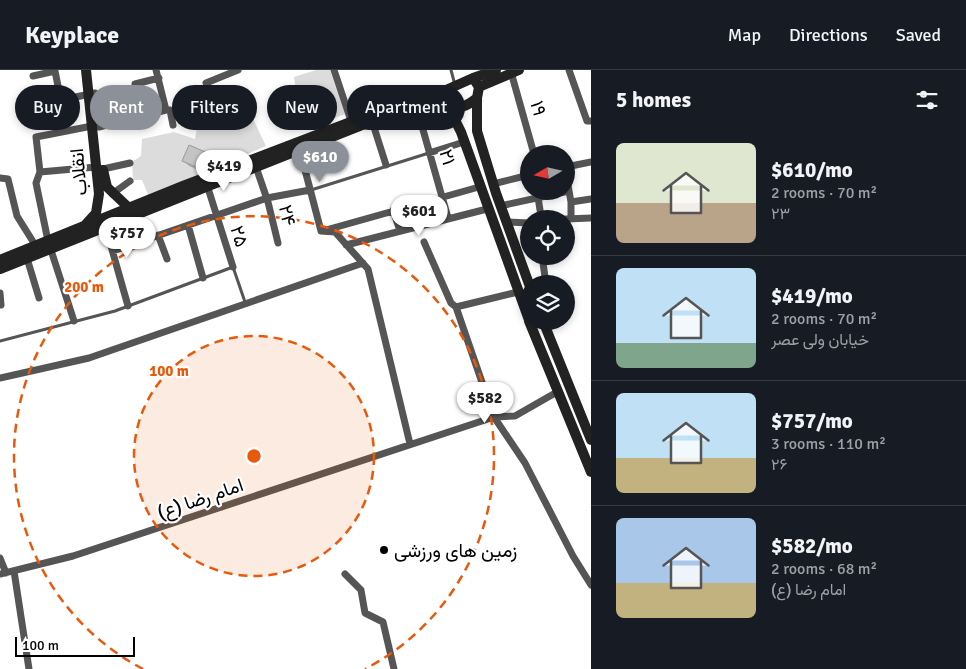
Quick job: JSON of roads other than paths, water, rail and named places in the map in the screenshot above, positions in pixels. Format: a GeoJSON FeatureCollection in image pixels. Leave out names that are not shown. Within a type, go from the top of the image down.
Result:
{"type":"FeatureCollection","features":[{"type":"Feature","properties":{"kind":"main road","name":"انقلاب"},"geometry":{"type":"LineString","coordinates":[[86,70],[90,85]]}},
{"type":"Feature","properties":{"kind":"main road","name":"انقلاب"},"geometry":{"type":"LineString","coordinates":[[92,70],[92,85]]}},
{"type":"Feature","properties":{"kind":"main road"},"geometry":{"type":"LineString","coordinates":[[457,85],[496,70]]}},
{"type":"Feature","properties":{"kind":"main road"},"geometry":{"type":"LineString","coordinates":[[479,87],[515,71]]}},
{"type":"Feature","properties":{"kind":"main road"},"geometry":{"type":"LineString","coordinates":[[473,78],[479,87],[476,124],[500,206],[526,275]]}},
{"type":"Feature","properties":{"kind":"main road"},"geometry":{"type":"LineString","coordinates":[[465,105],[477,98]]}},
{"type":"Feature","properties":{"kind":"main road"},"geometry":{"type":"LineString","coordinates":[[476,124],[468,124],[461,132],[520,297]]}},
{"type":"Feature","properties":{"kind":"main road"},"geometry":{"type":"LineString","coordinates":[[0,269],[38,249],[347,127]]}},
{"type":"Feature","properties":{"kind":"main road","name":"انقلاب"},"geometry":{"type":"LineString","coordinates":[[83,231],[99,207],[100,168],[95,130]]}},
{"type":"Feature","properties":{"kind":"main road"},"geometry":{"type":"LineString","coordinates":[[130,212],[256,166],[298,146]]}},
{"type":"Feature","properties":{"kind":"main road","name":"انقلاب"},"geometry":{"type":"LineString","coordinates":[[100,168],[112,194],[130,212]]}},
{"type":"Feature","properties":{"kind":"main road"},"geometry":{"type":"LineString","coordinates":[[0,260],[26,254]]}},
{"type":"Feature","properties":{"kind":"main road"},"geometry":{"type":"LineString","coordinates":[[533,330],[591,472]]}},
{"type":"Feature","properties":{"kind":"main road"},"geometry":{"type":"LineString","coordinates":[[547,330],[591,440]]}},
{"type":"Feature","properties":{"kind":"street"},"geometry":{"type":"LineString","coordinates":[[206,84],[238,70]]}},
{"type":"Feature","properties":{"kind":"street"},"geometry":{"type":"LineString","coordinates":[[334,70],[347,110]]}},
{"type":"Feature","properties":{"kind":"street"},"geometry":{"type":"LineString","coordinates":[[569,70],[589,121]]}},
{"type":"Feature","properties":{"kind":"street"},"geometry":{"type":"LineString","coordinates":[[33,76],[55,71],[58,85]]}},
{"type":"Feature","properties":{"kind":"street","name":"۱۹"},"geometry":{"type":"LineString","coordinates":[[515,71],[532,145]]}},
{"type":"Feature","properties":{"kind":"street"},"geometry":{"type":"LineString","coordinates":[[135,84],[158,74],[166,110]]}},
{"type":"Feature","properties":{"kind":"street"},"geometry":{"type":"LineString","coordinates":[[162,111],[170,110],[172,120]]}},
{"type":"Feature","properties":{"kind":"street"},"geometry":{"type":"LineString","coordinates":[[74,321],[49,245],[36,182],[40,172],[36,137],[90,127]]}},
{"type":"Feature","properties":{"kind":"street"},"geometry":{"type":"LineString","coordinates":[[375,130],[386,165]]}},
{"type":"Feature","properties":{"kind":"street","name":"۲۱"},"geometry":{"type":"LineString","coordinates":[[423,130],[448,218]]}},
{"type":"Feature","properties":{"kind":"street"},"geometry":{"type":"LineString","coordinates":[[429,153],[464,142]]}},
{"type":"Feature","properties":{"kind":"street"},"geometry":{"type":"LineString","coordinates":[[298,146],[321,231]]}},
{"type":"Feature","properties":{"kind":"street"},"geometry":{"type":"LineString","coordinates":[[575,166],[591,162]]}},
{"type":"Feature","properties":{"kind":"street"},"geometry":{"type":"LineString","coordinates":[[40,172],[100,168],[130,163]]}},
{"type":"Feature","properties":{"kind":"street","name":"۲۴"},"geometry":{"type":"LineString","coordinates":[[256,166],[267,198],[278,243]]}},
{"type":"Feature","properties":{"kind":"street"},"geometry":{"type":"LineString","coordinates":[[493,184],[520,177]]}},
{"type":"Feature","properties":{"kind":"street"},"geometry":{"type":"LineString","coordinates":[[0,178],[8,179],[17,216],[38,249]]}},
{"type":"Feature","properties":{"kind":"street"},"geometry":{"type":"LineString","coordinates":[[112,194],[130,181]]}},
{"type":"Feature","properties":{"kind":"street","name":"۲۵"},"geometry":{"type":"LineString","coordinates":[[207,185],[233,267]]}},
{"type":"Feature","properties":{"kind":"street"},"geometry":{"type":"LineString","coordinates":[[321,231],[479,186]]}},
{"type":"Feature","properties":{"kind":"street"},"geometry":{"type":"LineString","coordinates":[[113,251],[267,198],[310,190]]}},
{"type":"Feature","properties":{"kind":"street"},"geometry":{"type":"LineString","coordinates":[[570,210],[571,202],[591,199]]}},
{"type":"Feature","properties":{"kind":"street"},"geometry":{"type":"LineString","coordinates":[[500,206],[525,200]]}},
{"type":"Feature","properties":{"kind":"street"},"geometry":{"type":"LineString","coordinates":[[538,200],[540,210]]}},
{"type":"Feature","properties":{"kind":"street"},"geometry":{"type":"LineString","coordinates":[[346,244],[487,209]]}},
{"type":"Feature","properties":{"kind":"street"},"geometry":{"type":"LineString","coordinates":[[393,210],[400,231]]}},
{"type":"Feature","properties":{"kind":"street"},"geometry":{"type":"LineString","coordinates":[[575,219],[591,218]]}},
{"type":"Feature","properties":{"kind":"street"},"geometry":{"type":"LineString","coordinates":[[105,222],[128,306]]}},
{"type":"Feature","properties":{"kind":"street"},"geometry":{"type":"LineString","coordinates":[[506,222],[520,223]]}},
{"type":"Feature","properties":{"kind":"street"},"geometry":{"type":"LineString","coordinates":[[188,225],[203,278]]}},
{"type":"Feature","properties":{"kind":"street"},"geometry":{"type":"LineString","coordinates":[[321,231],[335,232],[368,269],[410,444]]}},
{"type":"Feature","properties":{"kind":"street"},"geometry":{"type":"LineString","coordinates":[[158,235],[167,259]]}},
{"type":"Feature","properties":{"kind":"street"},"geometry":{"type":"LineString","coordinates":[[424,242],[456,308],[494,417],[525,463],[573,556],[591,585]]}},
{"type":"Feature","properties":{"kind":"street"},"geometry":{"type":"LineString","coordinates":[[26,254],[39,298]]}},
{"type":"Feature","properties":{"kind":"street"},"geometry":{"type":"LineString","coordinates":[[0,378],[89,358],[362,263]]}},
{"type":"Feature","properties":{"kind":"street"},"geometry":{"type":"LineString","coordinates":[[456,308],[518,292]]}},
{"type":"Feature","properties":{"kind":"street"},"geometry":{"type":"LineString","coordinates":[[0,293],[1,305]]}},
{"type":"Feature","properties":{"kind":"street","name":"امام رضا (ع)"},"geometry":{"type":"LineString","coordinates":[[3,573],[73,556],[174,524],[494,417],[515,416],[557,392]]}},
{"type":"Feature","properties":{"kind":"street"},"geometry":{"type":"LineString","coordinates":[[0,558],[3,573]]}},
{"type":"Feature","properties":{"kind":"street"},"geometry":{"type":"LineString","coordinates":[[14,571],[29,669]]}},
{"type":"Feature","properties":{"kind":"street"},"geometry":{"type":"LineString","coordinates":[[345,574],[361,590],[365,613],[383,622],[394,669]]}},
{"type":"Feature","properties":{"kind":"lane"},"geometry":{"type":"LineString","coordinates":[[450,85],[451,70]]}},
{"type":"Feature","properties":{"kind":"lane"},"geometry":{"type":"LineString","coordinates":[[310,190],[429,153]]}},
{"type":"Feature","properties":{"kind":"lane"},"geometry":{"type":"LineString","coordinates":[[0,341],[128,306],[233,267],[246,304]]}},
{"type":"Feature","properties":{"kind":"place","name":"زمین های ورزشی"},"geometry":{"type":"Point","coordinates":[384,550]}}]}
